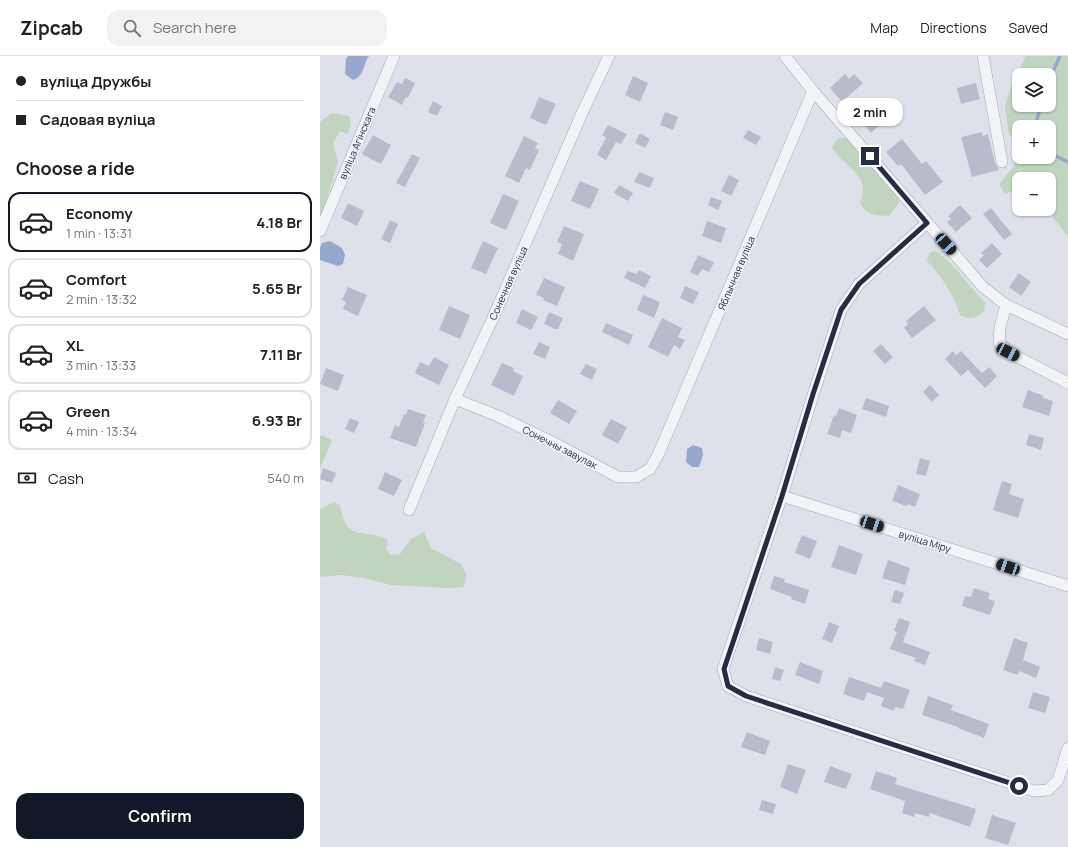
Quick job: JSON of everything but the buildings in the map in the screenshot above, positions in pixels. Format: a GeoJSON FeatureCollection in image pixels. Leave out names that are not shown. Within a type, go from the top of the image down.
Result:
{"type":"FeatureCollection","features":[{"type":"Feature","properties":{"kind":"street","name":"вуліца Агінскага"},"geometry":{"type":"LineString","coordinates":[[320,231],[394,56]]}},
{"type":"Feature","properties":{"kind":"street","name":"Сонечная вуліца"},"geometry":{"type":"LineString","coordinates":[[408,510],[455,399],[493,318],[583,111],[609,56]]}},
{"type":"Feature","properties":{"kind":"street"},"geometry":{"type":"LineString","coordinates":[[785,56],[813,91],[983,287],[1006,306],[1068,334]]}},
{"type":"Feature","properties":{"kind":"street"},"geometry":{"type":"LineString","coordinates":[[983,56],[1002,162]]}},
{"type":"Feature","properties":{"kind":"street","name":"Яблычная вуліца"},"geometry":{"type":"LineString","coordinates":[[658,455],[813,91]]}},
{"type":"Feature","properties":{"kind":"street"},"geometry":{"type":"LineString","coordinates":[[927,223],[859,284],[841,310],[813,394],[782,496],[724,669],[728,686],[746,696],[1034,791],[1048,790],[1058,780],[1068,748]]}},
{"type":"Feature","properties":{"kind":"street"},"geometry":{"type":"LineString","coordinates":[[1006,306],[1000,327],[999,342],[1008,352],[1068,383]]}},
{"type":"Feature","properties":{"kind":"street","name":"Сонечны завулак"},"geometry":{"type":"LineString","coordinates":[[455,399],[498,416],[558,445],[618,477],[636,478],[650,469],[658,455]]}},
{"type":"Feature","properties":{"kind":"street","name":"вуліца Міру"},"geometry":{"type":"LineString","coordinates":[[782,496],[1068,586]]}},
{"type":"Feature","properties":{"kind":"green space"},"geometry":{"type":"Polygon","coordinates":[[[1026,56],[1068,56],[1068,237],[1052,216],[1056,216],[1056,172],[1012,172],[1012,192],[1005,194],[999,184],[1014,164],[1056,164],[1056,120],[1012,120],[1012,138],[1009,135],[1005,106],[1012,83],[1012,112],[1056,112],[1056,68],[1020,68],[1026,56]]]}},
{"type":"Feature","properties":{"kind":"green space"},"geometry":{"type":"Polygon","coordinates":[[[333,113],[349,116],[351,126],[347,134],[340,131],[333,143],[338,162],[320,220],[320,124],[323,119],[333,113]]]}},
{"type":"Feature","properties":{"kind":"green space"},"geometry":{"type":"Polygon","coordinates":[[[838,138],[846,138],[897,191],[899,203],[889,216],[869,213],[860,203],[863,193],[863,185],[860,178],[843,161],[832,147],[838,138]]]}},
{"type":"Feature","properties":{"kind":"green space"},"geometry":{"type":"Polygon","coordinates":[[[935,251],[955,268],[985,302],[984,311],[978,316],[967,318],[960,315],[946,286],[927,261],[929,253],[935,251]]]}},
{"type":"Feature","properties":{"kind":"green space"},"geometry":{"type":"Polygon","coordinates":[[[320,436],[324,436],[332,440],[320,469],[320,436]]]}},
{"type":"Feature","properties":{"kind":"green space"},"geometry":{"type":"Polygon","coordinates":[[[334,502],[340,506],[347,526],[352,530],[379,536],[388,540],[386,549],[391,555],[400,554],[411,539],[424,532],[431,548],[461,564],[467,576],[463,587],[448,588],[391,585],[363,578],[342,575],[320,577],[320,509],[334,502]]]}},
{"type":"Feature","properties":{"kind":"water"},"geometry":{"type":"Polygon","coordinates":[[[348,56],[369,56],[360,76],[353,80],[345,74],[346,59],[348,56]]]}},
{"type":"Feature","properties":{"kind":"water"},"geometry":{"type":"Polygon","coordinates":[[[330,241],[342,248],[345,255],[343,264],[338,266],[320,260],[320,248],[322,243],[330,241]]]}},
{"type":"Feature","properties":{"kind":"water"},"geometry":{"type":"Polygon","coordinates":[[[693,445],[702,448],[703,455],[699,467],[692,467],[686,462],[687,449],[693,445]]]}},
{"type":"Feature","properties":{"kind":"waterway"},"geometry":{"type":"LineString","coordinates":[[1054,68],[1060,56]]}},
{"type":"Feature","properties":{"kind":"waterway"},"geometry":{"type":"LineString","coordinates":[[1037,120],[1039,112]]}},
{"type":"Feature","properties":{"kind":"waterway"},"geometry":{"type":"LineString","coordinates":[[1056,156],[1068,162]]}},
{"type":"Feature","properties":{"kind":"route"},"geometry":{"type":"LineString","coordinates":[[870,156],[927,223],[859,284],[841,310],[813,394],[782,496],[724,669],[728,686],[746,696],[1019,786]]}}]}
